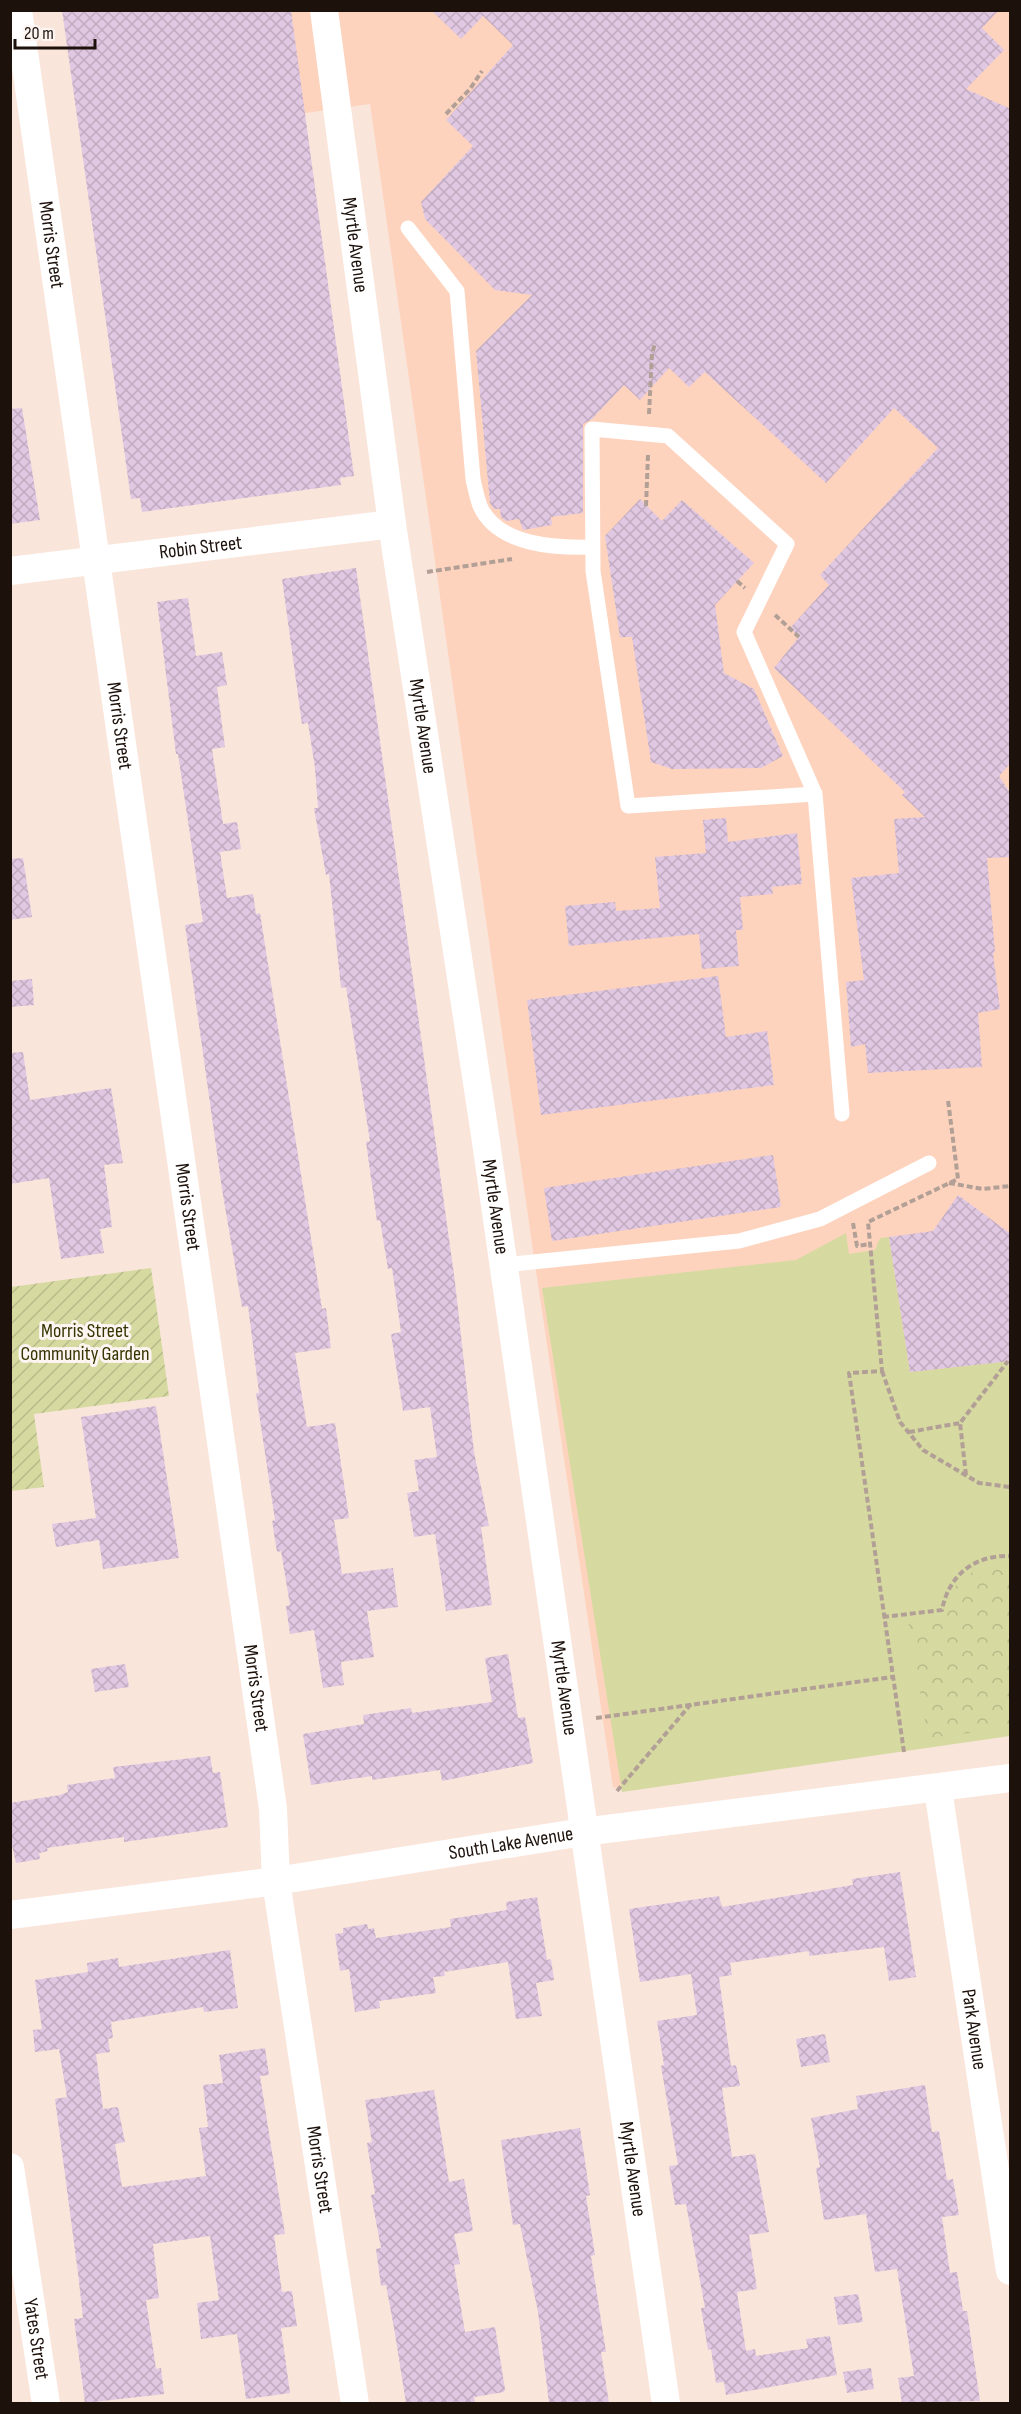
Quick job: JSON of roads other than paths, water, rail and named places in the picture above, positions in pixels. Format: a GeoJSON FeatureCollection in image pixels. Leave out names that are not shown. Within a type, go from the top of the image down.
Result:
{"type":"FeatureCollection","features":[{"type":"Feature","properties":{"kind":"street","name":"Morris Street"},"geometry":{"type":"LineString","coordinates":[[18,10],[98,561],[273,1809],[276,1881],[355,2403]]}},
{"type":"Feature","properties":{"kind":"street","name":"Myrtle Avenue"},"geometry":{"type":"LineString","coordinates":[[324,10],[392,524],[503,1265],[666,2403]]}},
{"type":"Feature","properties":{"kind":"street","name":"Robin Street"},"geometry":{"type":"LineString","coordinates":[[10,571],[392,524]]}},
{"type":"Feature","properties":{"kind":"street","name":"South Lake Avenue"},"geometry":{"type":"LineString","coordinates":[[10,1915],[276,1881],[583,1832],[1011,1778]]}},
{"type":"Feature","properties":{"kind":"street","name":"Park Avenue"},"geometry":{"type":"LineString","coordinates":[[938,1789],[1011,2271]]}},
{"type":"Feature","properties":{"kind":"street","name":"Yates Street"},"geometry":{"type":"LineString","coordinates":[[10,2167],[46,2403]]}},
{"type":"Feature","properties":{"kind":"lane"},"geometry":{"type":"LineString","coordinates":[[408,228],[457,291],[473,479],[480,508],[495,525],[520,539],[556,548],[592,547]]}},
{"type":"Feature","properties":{"kind":"lane"},"geometry":{"type":"LineString","coordinates":[[815,794],[627,806],[593,571],[592,429],[668,436],[787,544],[744,632],[815,794],[842,1114]]}},
{"type":"Feature","properties":{"kind":"lane"},"geometry":{"type":"LineString","coordinates":[[503,1265],[739,1240],[820,1219],[929,1163]]}},
{"type":"Feature","properties":{"kind":"park label","name":"Morris Street Community Garden"},"geometry":{"type":"Point","coordinates":[85,1342]}}]}
